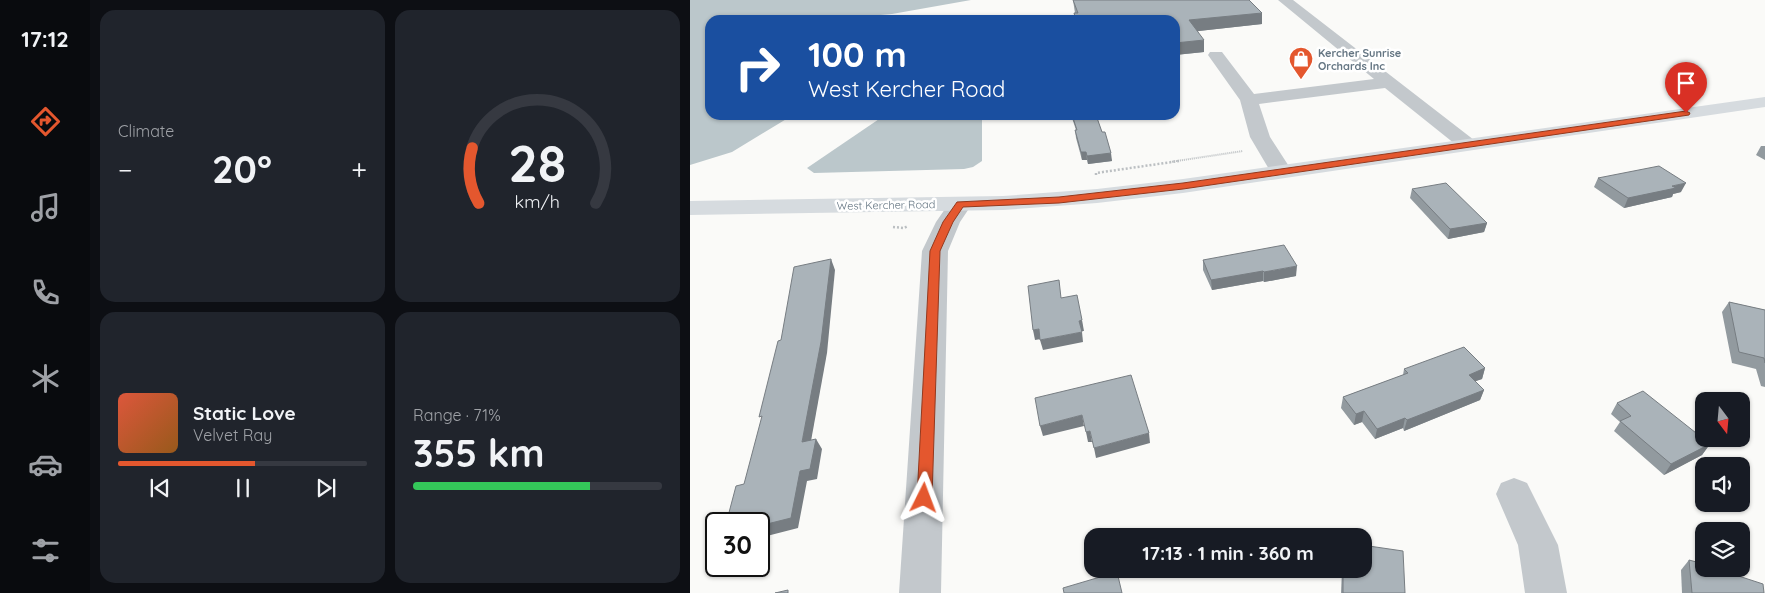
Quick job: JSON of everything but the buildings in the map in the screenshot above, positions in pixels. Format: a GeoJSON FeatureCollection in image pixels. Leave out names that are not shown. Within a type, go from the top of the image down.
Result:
{"type":"FeatureCollection","features":[{"type":"Feature","properties":{"kind":"main road","name":"West Kercher Road"},"geometry":{"type":"LineString","coordinates":[[690,208],[960,204],[1096,196],[1765,102]]}},
{"type":"Feature","properties":{"kind":"street"},"geometry":{"type":"LineString","coordinates":[[1285,0],[1467,144]]}},
{"type":"Feature","properties":{"kind":"street"},"geometry":{"type":"LineString","coordinates":[[1216,55],[1249,100],[1260,137],[1281,171]]}},
{"type":"Feature","properties":{"kind":"street"},"geometry":{"type":"LineString","coordinates":[[1249,100],[1390,82]]}},
{"type":"Feature","properties":{"kind":"street"},"geometry":{"type":"LineString","coordinates":[[920,593],[935,251],[948,222],[960,204]]}},
{"type":"Feature","properties":{"kind":"street"},"geometry":{"type":"LineString","coordinates":[[1514,494],[1538,545],[1546,593]]}},
{"type":"Feature","properties":{"kind":"path"},"geometry":{"type":"LineString","coordinates":[[1096,181],[1096,173],[1267,147]]}},
{"type":"Feature","properties":{"kind":"shaded area"},"geometry":{"type":"Polygon","coordinates":[[[690,0],[971,0],[881,15],[705,15],[705,120],[785,120],[732,152],[690,165],[690,0]]]}},
{"type":"Feature","properties":{"kind":"shaded area"},"geometry":{"type":"Polygon","coordinates":[[[878,120],[982,120],[982,161],[973,167],[964,169],[814,173],[807,168],[878,120]]]}},
{"type":"Feature","properties":{"kind":"place","name":"Kercher Sunrise Orchards Inc"},"geometry":{"type":"Point","coordinates":[1301,80]}},
{"type":"Feature","properties":{"kind":"route"},"geometry":{"type":"LineString","coordinates":[[924,498],[935,251],[948,222],[960,204],[1059,200],[1183,186],[1686,113]]}}]}
